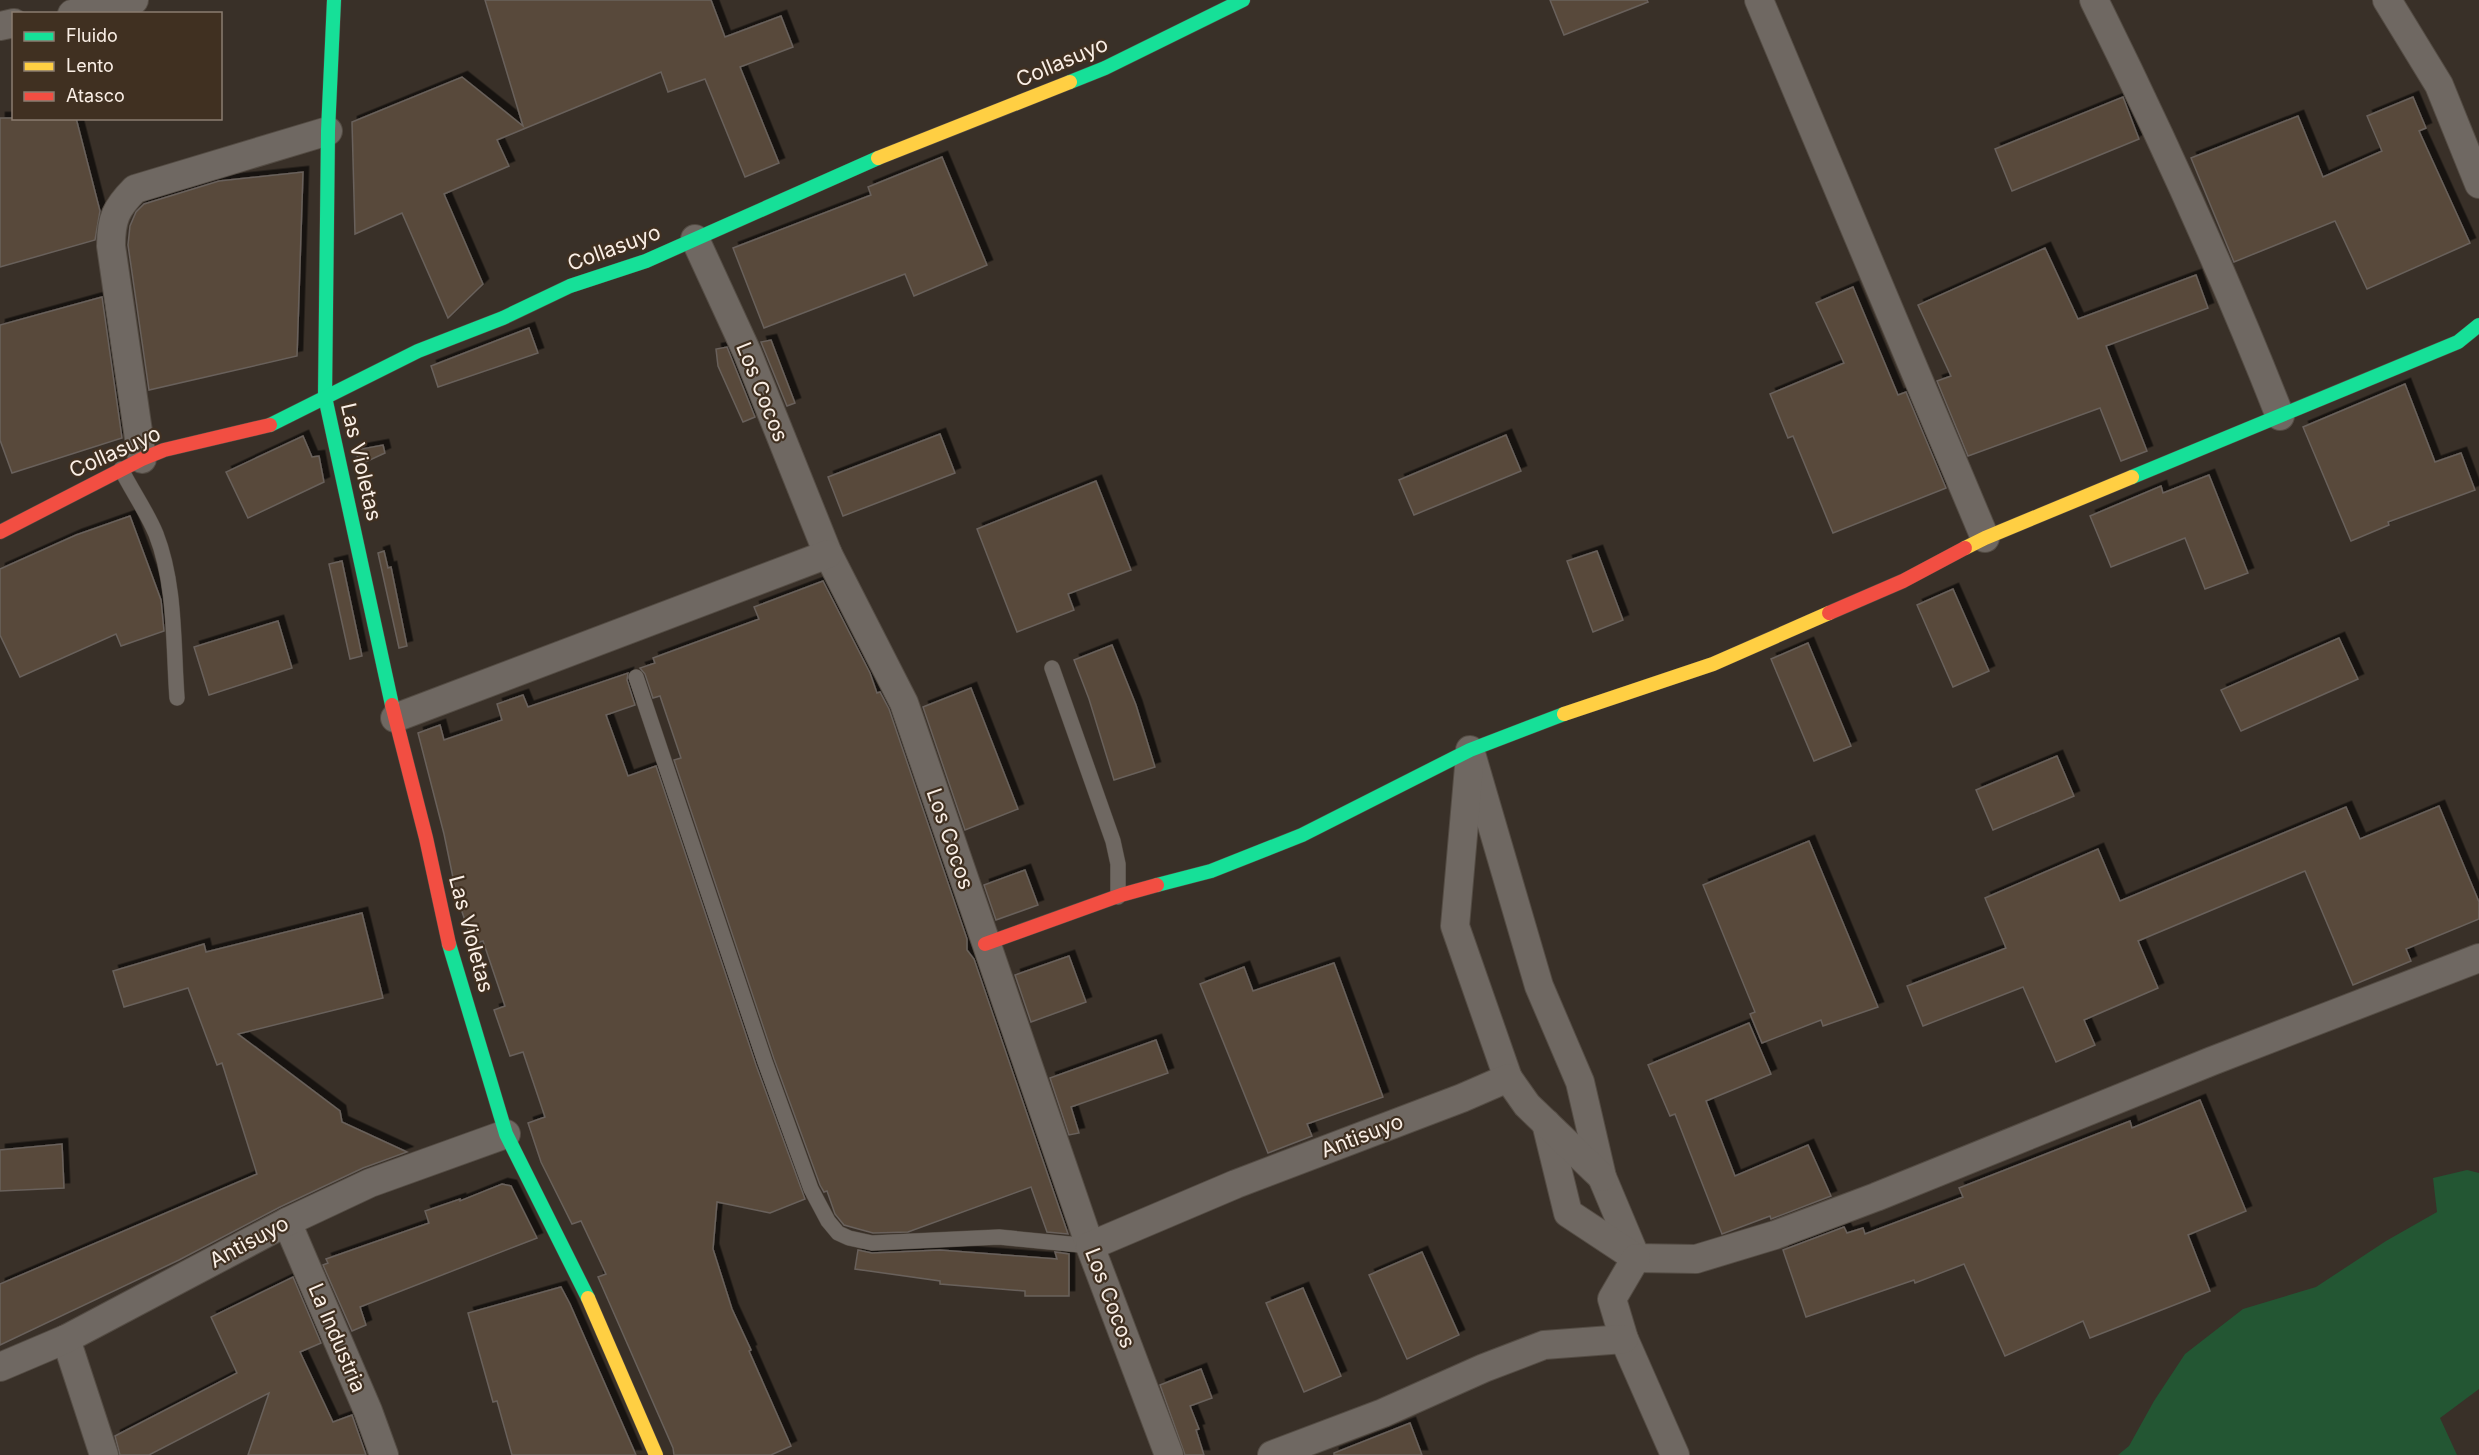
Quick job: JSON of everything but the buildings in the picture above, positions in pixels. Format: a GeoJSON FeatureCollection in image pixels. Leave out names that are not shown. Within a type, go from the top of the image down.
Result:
{"type":"FeatureCollection","features":[{"type":"Feature","properties":{"kind":"street"},"geometry":{"type":"LineString","coordinates":[[81,12],[134,0]]}},
{"type":"Feature","properties":{"kind":"street","name":"Las Violetas"},"geometry":{"type":"LineString","coordinates":[[334,0],[327,131],[325,397],[395,718],[426,838],[444,926],[506,1134],[587,1296],[656,1455]]}},
{"type":"Feature","properties":{"kind":"street","name":"Collasuyo"},"geometry":{"type":"LineString","coordinates":[[0,532],[164,450],[272,424],[418,351],[503,318],[570,286],[646,261],[838,174],[1104,68],[1243,0]]}},
{"type":"Feature","properties":{"kind":"street"},"geometry":{"type":"LineString","coordinates":[[1759,0],[1984,538]]}},
{"type":"Feature","properties":{"kind":"street"},"geometry":{"type":"LineString","coordinates":[[2094,0],[2168,152],[2236,304],[2280,416]]}},
{"type":"Feature","properties":{"kind":"street"},"geometry":{"type":"LineString","coordinates":[[2387,0],[2439,85],[2479,184]]}},
{"type":"Feature","properties":{"kind":"street"},"geometry":{"type":"LineString","coordinates":[[132,464],[111,246],[111,227],[119,205],[135,189],[327,131]]}},
{"type":"Feature","properties":{"kind":"street","name":"Los Cocos"},"geometry":{"type":"LineString","coordinates":[[695,239],[747,352],[828,554],[904,704],[1090,1246],[1169,1455]]}},
{"type":"Feature","properties":{"kind":"street"},"geometry":{"type":"LineString","coordinates":[[986,944],[1118,897],[1211,870],[1302,835],[1470,750],[1591,704],[1713,664],[1903,581],[1984,538],[2458,342],[2479,325]]}},
{"type":"Feature","properties":{"kind":"street"},"geometry":{"type":"LineString","coordinates":[[395,718],[828,554]]}},
{"type":"Feature","properties":{"kind":"street"},"geometry":{"type":"LineString","coordinates":[[1470,750],[1455,926],[1508,1078],[1527,1105],[1602,1177]]}},
{"type":"Feature","properties":{"kind":"street"},"geometry":{"type":"LineString","coordinates":[[1470,750],[1539,986],[1580,1082],[1602,1177],[1636,1258]]}},
{"type":"Feature","properties":{"kind":"street"},"geometry":{"type":"LineString","coordinates":[[1546,1123],[1568,1213],[1636,1258],[1696,1259],[1775,1235],[1876,1197],[2212,1061],[2479,958]]}},
{"type":"Feature","properties":{"kind":"street","name":"Antisuyo"},"geometry":{"type":"LineString","coordinates":[[1090,1246],[1236,1184],[1462,1098],[1508,1078]]}},
{"type":"Feature","properties":{"kind":"street","name":"Antisuyo"},"geometry":{"type":"LineString","coordinates":[[0,1367],[66,1340],[287,1222],[370,1183],[506,1134]]}},
{"type":"Feature","properties":{"kind":"street","name":"La Industria"},"geometry":{"type":"LineString","coordinates":[[287,1222],[368,1411],[384,1455]]}},
{"type":"Feature","properties":{"kind":"street"},"geometry":{"type":"LineString","coordinates":[[1636,1258],[1612,1299],[1624,1340],[1674,1455]]}},
{"type":"Feature","properties":{"kind":"street"},"geometry":{"type":"LineString","coordinates":[[66,1340],[104,1455]]}},
{"type":"Feature","properties":{"kind":"street"},"geometry":{"type":"LineString","coordinates":[[1272,1455],[1383,1413],[1484,1368],[1544,1346],[1624,1340]]}},
{"type":"Feature","properties":{"kind":"lane"},"geometry":{"type":"LineString","coordinates":[[132,464],[163,559],[170,593],[177,698]]}},
{"type":"Feature","properties":{"kind":"lane"},"geometry":{"type":"LineString","coordinates":[[1052,668],[1113,841],[1118,864],[1118,897]]}},
{"type":"Feature","properties":{"kind":"lane"},"geometry":{"type":"LineString","coordinates":[[636,677],[769,1072],[811,1188],[828,1221],[838,1233],[872,1243],[999,1237],[1090,1246]]}},
{"type":"Feature","properties":{"kind":"green space"},"geometry":{"type":"Polygon","coordinates":[[[2467,1170],[2479,1173],[2479,1389],[2440,1418],[2457,1455],[2118,1455],[2129,1446],[2154,1401],[2185,1354],[2243,1309],[2316,1287],[2386,1241],[2437,1212],[2433,1178],[2467,1170]]]}},
{"type":"Feature","properties":{"kind":"traffic: fast"},"geometry":{"type":"LineString","coordinates":[[334,0],[328,131],[325,397],[392,705]]}},
{"type":"Feature","properties":{"kind":"traffic: fast"},"geometry":{"type":"LineString","coordinates":[[1070,82],[1105,68],[1243,0]]}},
{"type":"Feature","properties":{"kind":"traffic: fast"},"geometry":{"type":"LineString","coordinates":[[270,425],[418,351],[503,318],[570,286],[646,261],[878,158]]}},
{"type":"Feature","properties":{"kind":"traffic: fast"},"geometry":{"type":"LineString","coordinates":[[2132,477],[2458,342],[2479,325]]}},
{"type":"Feature","properties":{"kind":"traffic: fast"},"geometry":{"type":"LineString","coordinates":[[1157,885],[1211,871],[1302,835],[1470,750],[1564,714]]}},
{"type":"Feature","properties":{"kind":"traffic: fast"},"geometry":{"type":"LineString","coordinates":[[449,944],[506,1134],[588,1298]]}},
{"type":"Feature","properties":{"kind":"traffic: slow"},"geometry":{"type":"LineString","coordinates":[[878,158],[1070,82]]}},
{"type":"Feature","properties":{"kind":"traffic: slow"},"geometry":{"type":"LineString","coordinates":[[1965,548],[2132,477]]}},
{"type":"Feature","properties":{"kind":"traffic: slow"},"geometry":{"type":"LineString","coordinates":[[1564,714],[1713,664],[1829,613]]}},
{"type":"Feature","properties":{"kind":"traffic: slow"},"geometry":{"type":"LineString","coordinates":[[588,1298],[656,1455]]}},
{"type":"Feature","properties":{"kind":"traffic: jam"},"geometry":{"type":"LineString","coordinates":[[0,532],[164,450],[270,425]]}},
{"type":"Feature","properties":{"kind":"traffic: jam"},"geometry":{"type":"LineString","coordinates":[[1829,613],[1903,581],[1965,548]]}},
{"type":"Feature","properties":{"kind":"traffic: jam"},"geometry":{"type":"LineString","coordinates":[[392,705],[426,838],[449,944]]}},
{"type":"Feature","properties":{"kind":"traffic: jam"},"geometry":{"type":"LineString","coordinates":[[985,944],[1121,895],[1157,885]]}}]}
